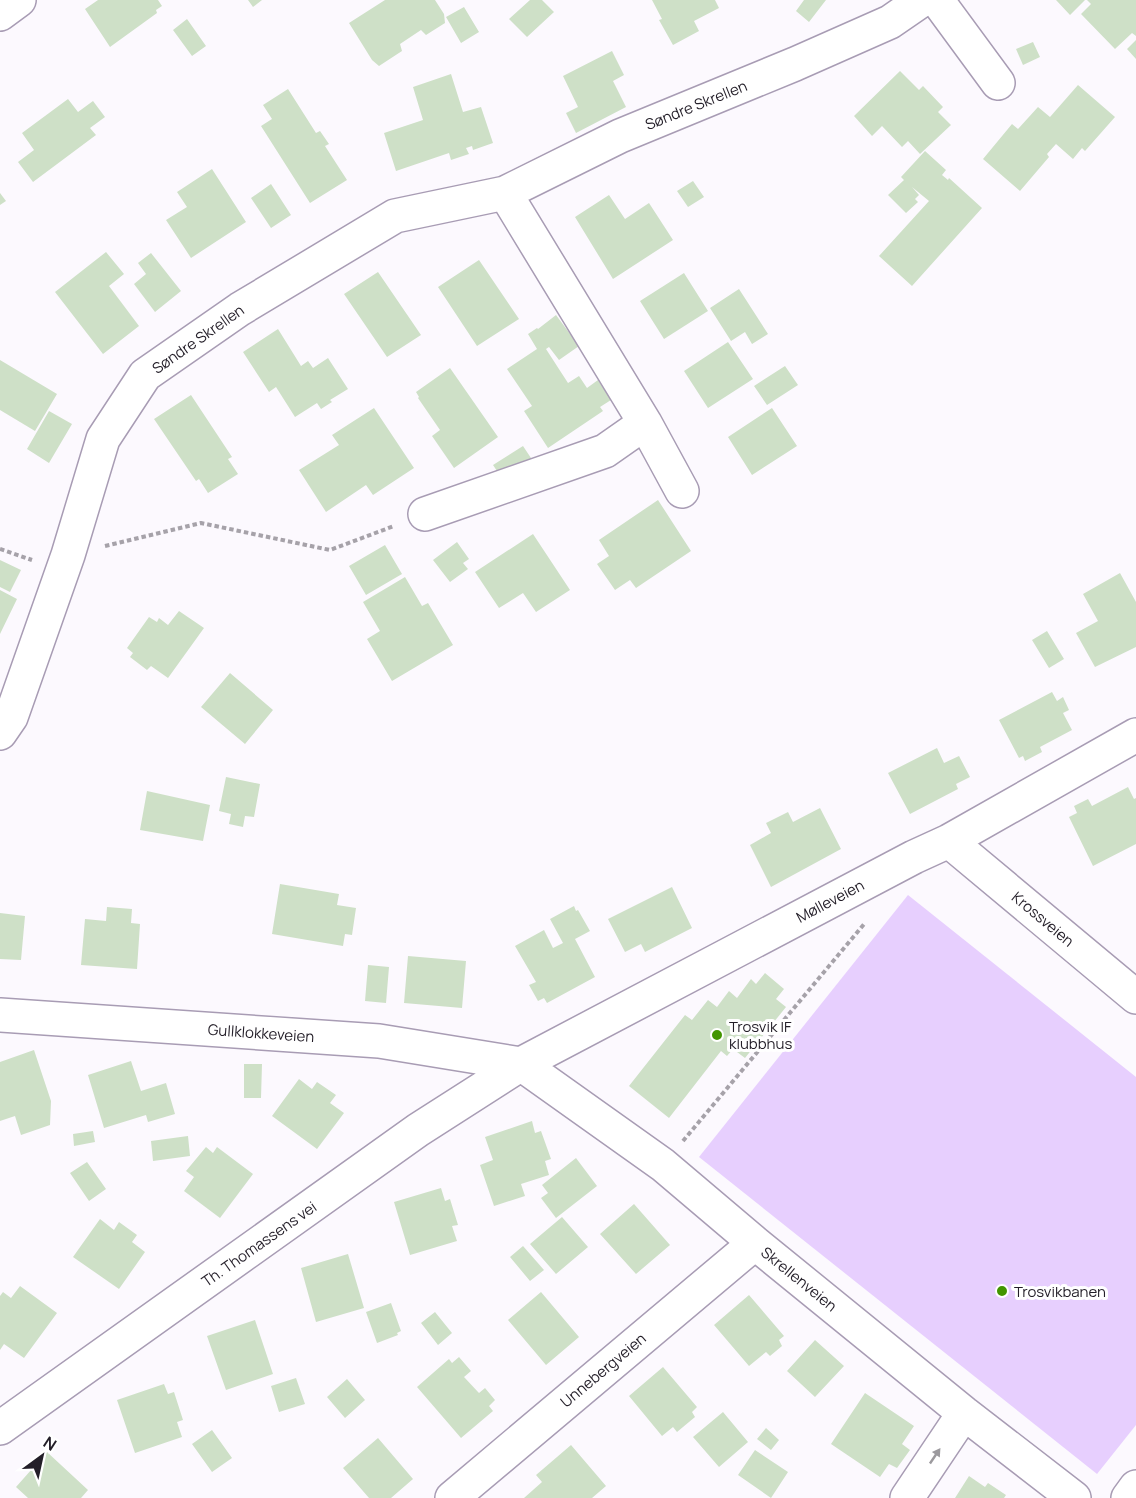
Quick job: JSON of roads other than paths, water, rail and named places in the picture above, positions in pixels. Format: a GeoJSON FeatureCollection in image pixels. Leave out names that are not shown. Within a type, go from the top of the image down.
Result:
{"type":"FeatureCollection","features":[{"type":"Feature","properties":{"kind":"street"},"geometry":{"type":"LineString","coordinates":[[0,14],[19,0]]}},
{"type":"Feature","properties":{"kind":"street","name":"Søndre Skrellen"},"geometry":{"type":"LineString","coordinates":[[0,733],[11,717],[68,555],[103,439],[145,375],[240,309],[395,216],[505,193],[620,136],[890,22],[922,0]]}},
{"type":"Feature","properties":{"kind":"street"},"geometry":{"type":"LineString","coordinates":[[937,0],[998,83]]}},
{"type":"Feature","properties":{"kind":"street"},"geometry":{"type":"LineString","coordinates":[[505,193],[645,423],[682,491]]}},
{"type":"Feature","properties":{"kind":"street"},"geometry":{"type":"LineString","coordinates":[[425,514],[605,451],[645,423]]}},
{"type":"Feature","properties":{"kind":"street","name":"Mølleveien"},"geometry":{"type":"LineString","coordinates":[[521,1064],[914,856],[949,841],[1136,735]]}},
{"type":"Feature","properties":{"kind":"street","name":"Krossveien"},"geometry":{"type":"LineString","coordinates":[[949,841],[1136,997]]}},
{"type":"Feature","properties":{"kind":"street","name":"Gullklokkeveien"},"geometry":{"type":"LineString","coordinates":[[0,1015],[379,1041],[521,1064]]}},
{"type":"Feature","properties":{"kind":"street","name":"Skrellenveien"},"geometry":{"type":"LineString","coordinates":[[521,1064],[663,1165],[963,1413],[1074,1498]]}},
{"type":"Feature","properties":{"kind":"street","name":"Th. Thomassens vei"},"geometry":{"type":"LineString","coordinates":[[0,1428],[418,1130],[521,1064]]}},
{"type":"Feature","properties":{"kind":"street","name":"Unnebergveien"},"geometry":{"type":"LineString","coordinates":[[452,1498],[755,1243]]}},
{"type":"Feature","properties":{"kind":"street"},"geometry":{"type":"LineString","coordinates":[[907,1498],[963,1413]]}},
{"type":"Feature","properties":{"kind":"street"},"geometry":{"type":"LineString","coordinates":[[1128,1498],[1136,1487]]}},
{"type":"Feature","properties":{"kind":"place","name":"Trosvik IF klubbhus"},"geometry":{"type":"Point","coordinates":[717,1035]}},
{"type":"Feature","properties":{"kind":"place","name":"Trosvikbanen"},"geometry":{"type":"Point","coordinates":[1002,1291]}}]}
